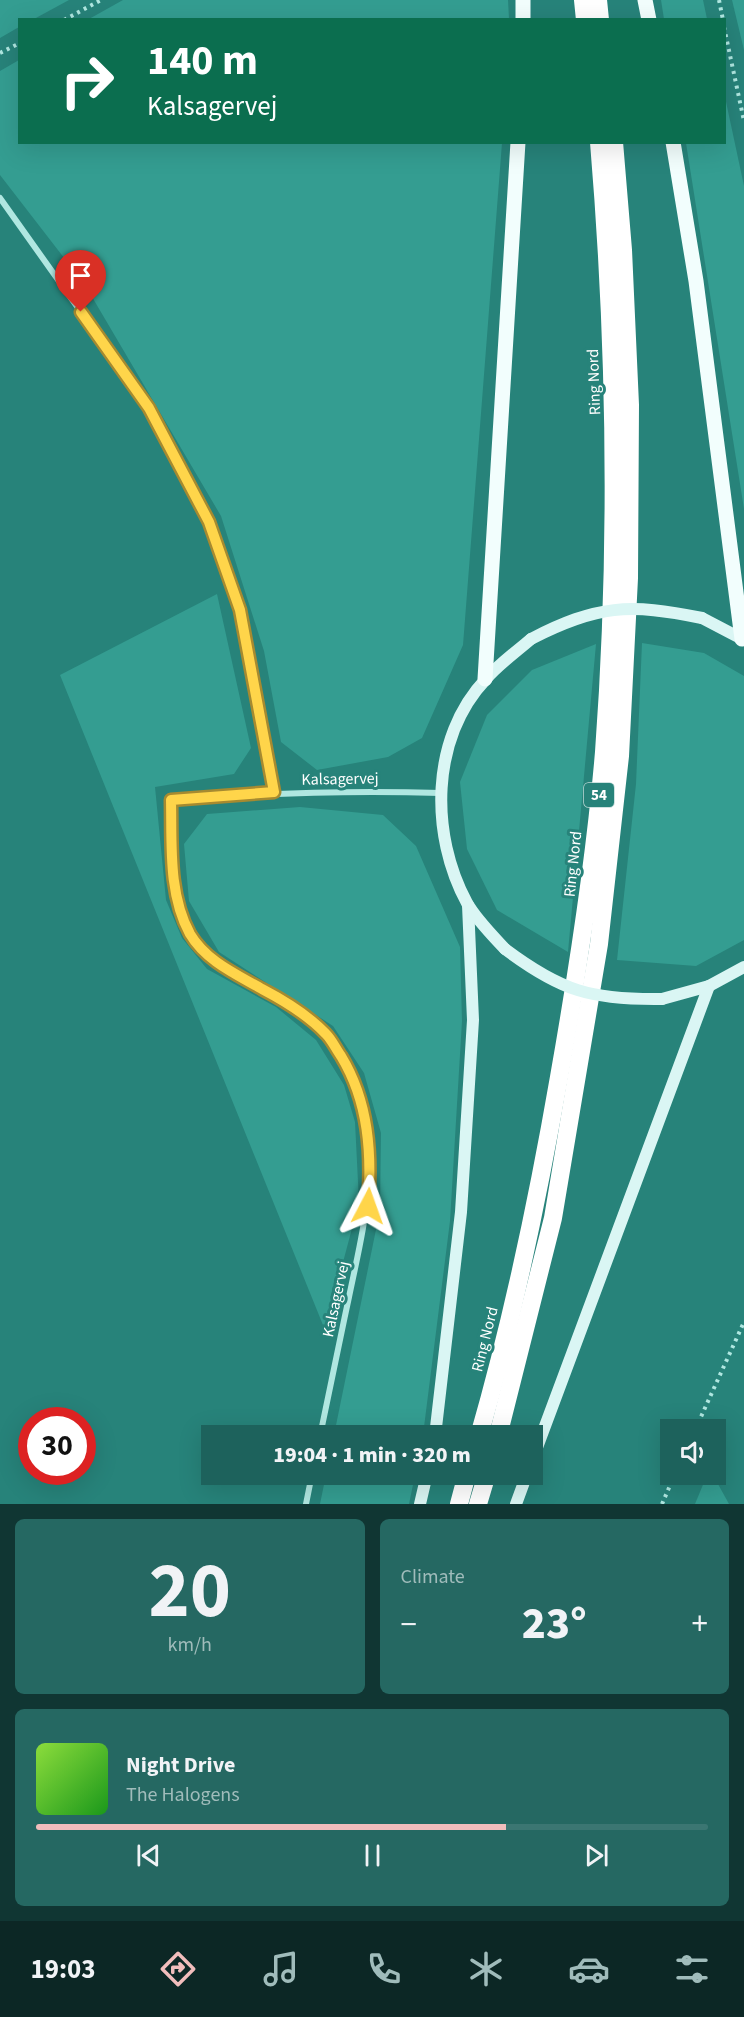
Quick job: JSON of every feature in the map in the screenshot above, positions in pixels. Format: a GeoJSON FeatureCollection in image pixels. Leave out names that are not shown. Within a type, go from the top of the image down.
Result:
{"type":"FeatureCollection","features":[{"type":"Feature","properties":{"kind":"highway"},"geometry":{"type":"LineString","coordinates":[[583,0],[585,18]]}},
{"type":"Feature","properties":{"kind":"highway"},"geometry":{"type":"LineString","coordinates":[[598,0],[600,18]]}},
{"type":"Feature","properties":{"kind":"highway","name":"Ring Nord"},"geometry":{"type":"LineString","coordinates":[[482,1425],[535,1213],[583,940],[604,753],[613,577],[614,405],[608,251],[598,144]]}},
{"type":"Feature","properties":{"kind":"highway","name":"54"},"geometry":{"type":"LineString","coordinates":[[501,1425],[553,1218],[599,944],[620,756],[628,578],[630,405],[623,250],[614,144]]}},
{"type":"Feature","properties":{"kind":"highway"},"geometry":{"type":"LineString","coordinates":[[459,1504],[464,1485]]}},
{"type":"Feature","properties":{"kind":"highway"},"geometry":{"type":"LineString","coordinates":[[478,1504],[483,1485]]}},
{"type":"Feature","properties":{"kind":"main road"},"geometry":{"type":"LineString","coordinates":[[523,0],[523,18]]}},
{"type":"Feature","properties":{"kind":"main road"},"geometry":{"type":"LineString","coordinates":[[645,0],[649,18]]}},
{"type":"Feature","properties":{"kind":"main road"},"geometry":{"type":"LineString","coordinates":[[485,679],[518,144]]}},
{"type":"Feature","properties":{"kind":"main road"},"geometry":{"type":"LineString","coordinates":[[673,144],[696,281],[743,640]]}},
{"type":"Feature","properties":{"kind":"main road"},"geometry":{"type":"LineString","coordinates":[[743,640],[702,618],[657,609],[612,609],[569,620],[531,639],[485,679],[462,714],[451,742],[441,793],[442,832],[452,870],[468,905],[504,949],[539,974],[577,991],[619,1000],[662,999],[709,986],[744,967]]}},
{"type":"Feature","properties":{"kind":"main road"},"geometry":{"type":"LineString","coordinates":[[436,1425],[461,1212],[473,1020],[468,905]]}},
{"type":"Feature","properties":{"kind":"main road"},"geometry":{"type":"LineString","coordinates":[[543,1431],[709,986]]}},
{"type":"Feature","properties":{"kind":"main road"},"geometry":{"type":"LineString","coordinates":[[420,1504],[424,1485]]}},
{"type":"Feature","properties":{"kind":"main road"},"geometry":{"type":"LineString","coordinates":[[516,1504],[523,1485]]}},
{"type":"Feature","properties":{"kind":"street"},"geometry":{"type":"LineString","coordinates":[[0,198],[149,408],[209,522],[240,610],[274,792]]}},
{"type":"Feature","properties":{"kind":"street","name":"Kalsagervej"},"geometry":{"type":"LineString","coordinates":[[322,1425],[368,1206],[371,1165],[366,1121],[354,1078],[327,1035],[289,1004],[212,960],[191,935],[179,906],[172,869],[171,800],[274,792],[361,790],[441,793]]}},
{"type":"Feature","properties":{"kind":"street"},"geometry":{"type":"LineString","coordinates":[[306,1504],[310,1485]]}},
{"type":"Feature","properties":{"kind":"path"},"geometry":{"type":"LineString","coordinates":[[68,18],[101,0]]}},
{"type":"Feature","properties":{"kind":"path"},"geometry":{"type":"LineString","coordinates":[[719,0],[723,18]]}},
{"type":"Feature","properties":{"kind":"path"},"geometry":{"type":"LineString","coordinates":[[726,36],[744,121]]}},
{"type":"Feature","properties":{"kind":"path"},"geometry":{"type":"LineString","coordinates":[[0,53],[18,44]]}},
{"type":"Feature","properties":{"kind":"path"},"geometry":{"type":"LineString","coordinates":[[700,1419],[744,1322]]}},
{"type":"Feature","properties":{"kind":"path"},"geometry":{"type":"LineString","coordinates":[[662,1504],[670,1485]]}},
{"type":"Feature","properties":{"kind":"green space"},"geometry":{"type":"Polygon","coordinates":[[[0,0],[69,0],[36,18],[18,18],[18,28],[0,38],[0,0]]]}},
{"type":"Feature","properties":{"kind":"green space"},"geometry":{"type":"Polygon","coordinates":[[[123,0],[508,0],[509,18],[91,18],[123,0]]]}},
{"type":"Feature","properties":{"kind":"green space"},"geometry":{"type":"Polygon","coordinates":[[[661,0],[703,0],[707,18],[664,18],[661,0]]]}},
{"type":"Feature","properties":{"kind":"green space"},"geometry":{"type":"Polygon","coordinates":[[[732,0],[744,0],[744,50],[732,0]]]}},
{"type":"Feature","properties":{"kind":"green space"},"geometry":{"type":"Polygon","coordinates":[[[18,61],[18,144],[502,144],[463,645],[422,738],[388,757],[317,770],[281,742],[264,651],[221,516],[85,285],[0,175],[0,71],[18,61]]]}},
{"type":"Feature","properties":{"kind":"green space"},"geometry":{"type":"Polygon","coordinates":[[[726,102],[744,186],[744,509],[686,144],[726,144],[726,102]]]}},
{"type":"Feature","properties":{"kind":"green space"},"geometry":{"type":"Polygon","coordinates":[[[217,594],[251,748],[234,774],[155,787],[166,900],[182,938],[207,969],[276,1007],[316,1040],[344,1085],[355,1122],[359,1202],[325,1330],[60,675],[217,594]]]}},
{"type":"Feature","properties":{"kind":"green space"},"geometry":{"type":"Polygon","coordinates":[[[642,643],[704,653],[744,676],[744,940],[696,966],[617,960],[636,784],[642,643]]]}},
{"type":"Feature","properties":{"kind":"green space"},"geometry":{"type":"Polygon","coordinates":[[[596,644],[568,952],[497,910],[467,849],[460,782],[487,715],[532,670],[596,644]]]}},
{"type":"Feature","properties":{"kind":"green space"},"geometry":{"type":"Polygon","coordinates":[[[300,807],[383,815],[416,846],[460,947],[462,1021],[450,1221],[424,1425],[336,1425],[380,1210],[381,1133],[364,1073],[333,1026],[219,952],[189,901],[184,844],[207,814],[300,807]]]}},
{"type":"Feature","properties":{"kind":"green space"},"geometry":{"type":"Polygon","coordinates":[[[324,1485],[413,1485],[409,1504],[320,1504],[324,1485]]]}},
{"type":"Feature","properties":{"kind":"green space"},"geometry":{"type":"Polygon","coordinates":[[[703,1485],[719,1485],[729,1504],[695,1504],[703,1485]]]}},
{"type":"Feature","properties":{"kind":"route"},"geometry":{"type":"LineString","coordinates":[[81,312],[149,408],[209,522],[240,610],[274,792],[171,800],[172,869],[179,906],[191,935],[212,960],[289,1004],[327,1035],[345,1063],[354,1078],[366,1121],[371,1165],[368,1206]]}}]}
